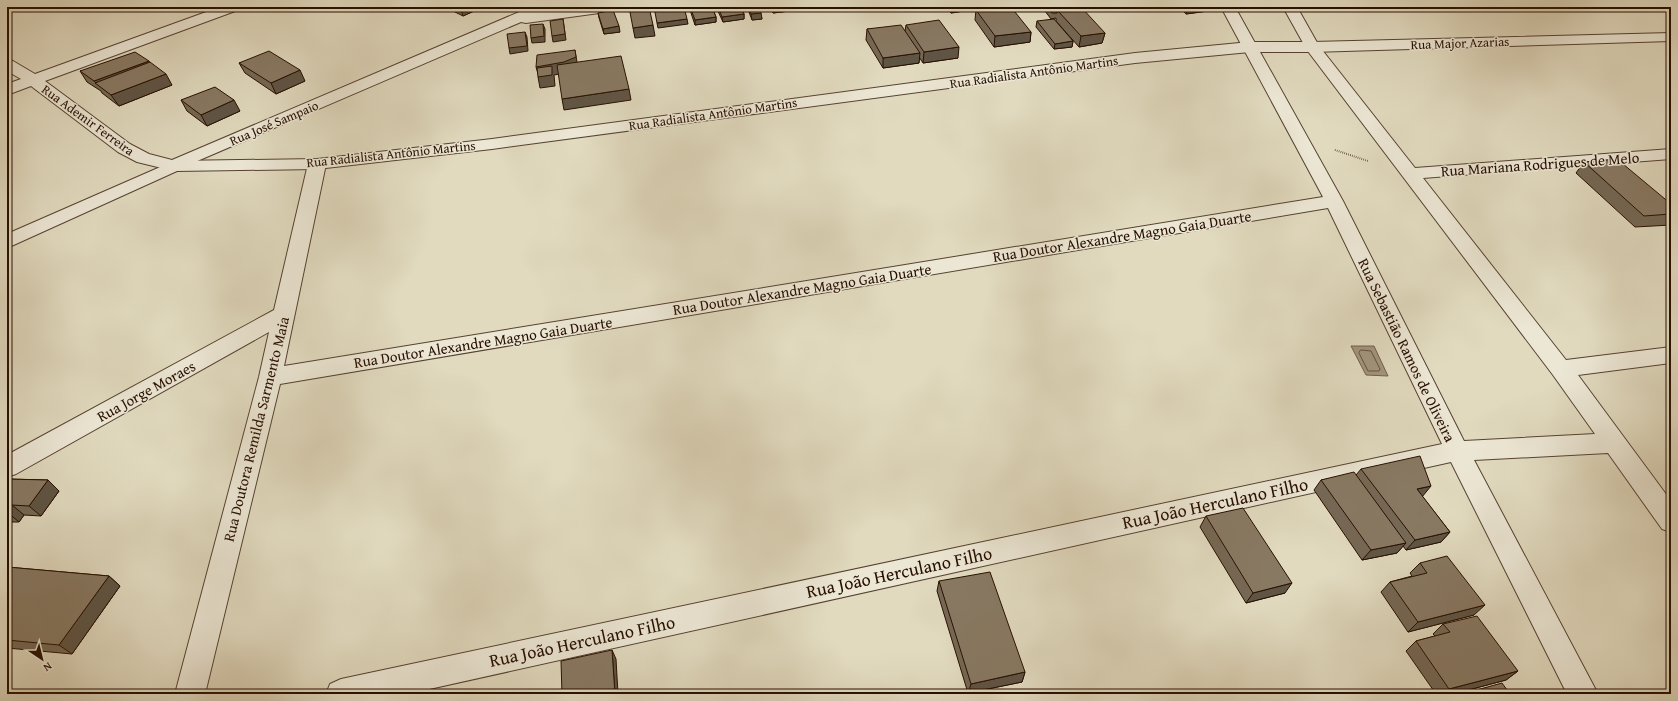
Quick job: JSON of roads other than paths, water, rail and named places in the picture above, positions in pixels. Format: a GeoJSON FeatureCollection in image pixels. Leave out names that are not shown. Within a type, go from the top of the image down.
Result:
{"type":"FeatureCollection","features":[{"type":"Feature","properties":{"kind":"street"},"geometry":{"type":"LineString","coordinates":[[7,90],[233,7]]}},
{"type":"Feature","properties":{"kind":"street","name":"Rua José Sampaio"},"geometry":{"type":"LineString","coordinates":[[7,242],[174,166],[513,21],[542,7]]}},
{"type":"Feature","properties":{"kind":"street"},"geometry":{"type":"LineString","coordinates":[[513,21],[614,7]]}},
{"type":"Feature","properties":{"kind":"street","name":"Rua Sebastião Ramos de Oliveira"},"geometry":{"type":"LineString","coordinates":[[1228,7],[1304,142],[1457,451],[1583,694]]}},
{"type":"Feature","properties":{"kind":"street"},"geometry":{"type":"LineString","coordinates":[[1290,7],[1312,47],[1561,368],[1671,521]]}},
{"type":"Feature","properties":{"kind":"street","name":"Rua Major Azarias"},"geometry":{"type":"LineString","coordinates":[[1250,47],[1312,47],[1671,37]]}},
{"type":"Feature","properties":{"kind":"street","name":"Rua Radialista Antônio Martins"},"geometry":{"type":"LineString","coordinates":[[174,166],[317,164],[500,143],[1135,58],[1250,47]]}},
{"type":"Feature","properties":{"kind":"street","name":"Rua Ademir Ferreira"},"geometry":{"type":"LineString","coordinates":[[7,64],[33,80],[124,148],[143,158],[174,166]]}},
{"type":"Feature","properties":{"kind":"street","name":"Rua Mariana Rodrigues de Melo"},"geometry":{"type":"LineString","coordinates":[[1409,174],[1671,154]]}},
{"type":"Feature","properties":{"kind":"street","name":"Rua Doutora Remilda Sarmento Maia"},"geometry":{"type":"LineString","coordinates":[[190,694],[270,377],[317,164]]}},
{"type":"Feature","properties":{"kind":"street","name":"Rua Doutor Alexandre Magno Gaia Duarte"},"geometry":{"type":"LineString","coordinates":[[270,377],[1334,201]]}},
{"type":"Feature","properties":{"kind":"street","name":"Rua Jorge Moraes"},"geometry":{"type":"LineString","coordinates":[[7,467],[284,314]]}},
{"type":"Feature","properties":{"kind":"street"},"geometry":{"type":"LineString","coordinates":[[1561,368],[1671,354]]}},
{"type":"Feature","properties":{"kind":"street","name":"Rua João Herculano Filho"},"geometry":{"type":"LineString","coordinates":[[340,694],[1457,451],[1615,443]]}},
{"type":"Feature","properties":{"kind":"water"},"geometry":{"type":"Polygon","coordinates":[[[1351,346],[1374,346],[1388,376],[1366,375],[1351,346]]]}}]}
